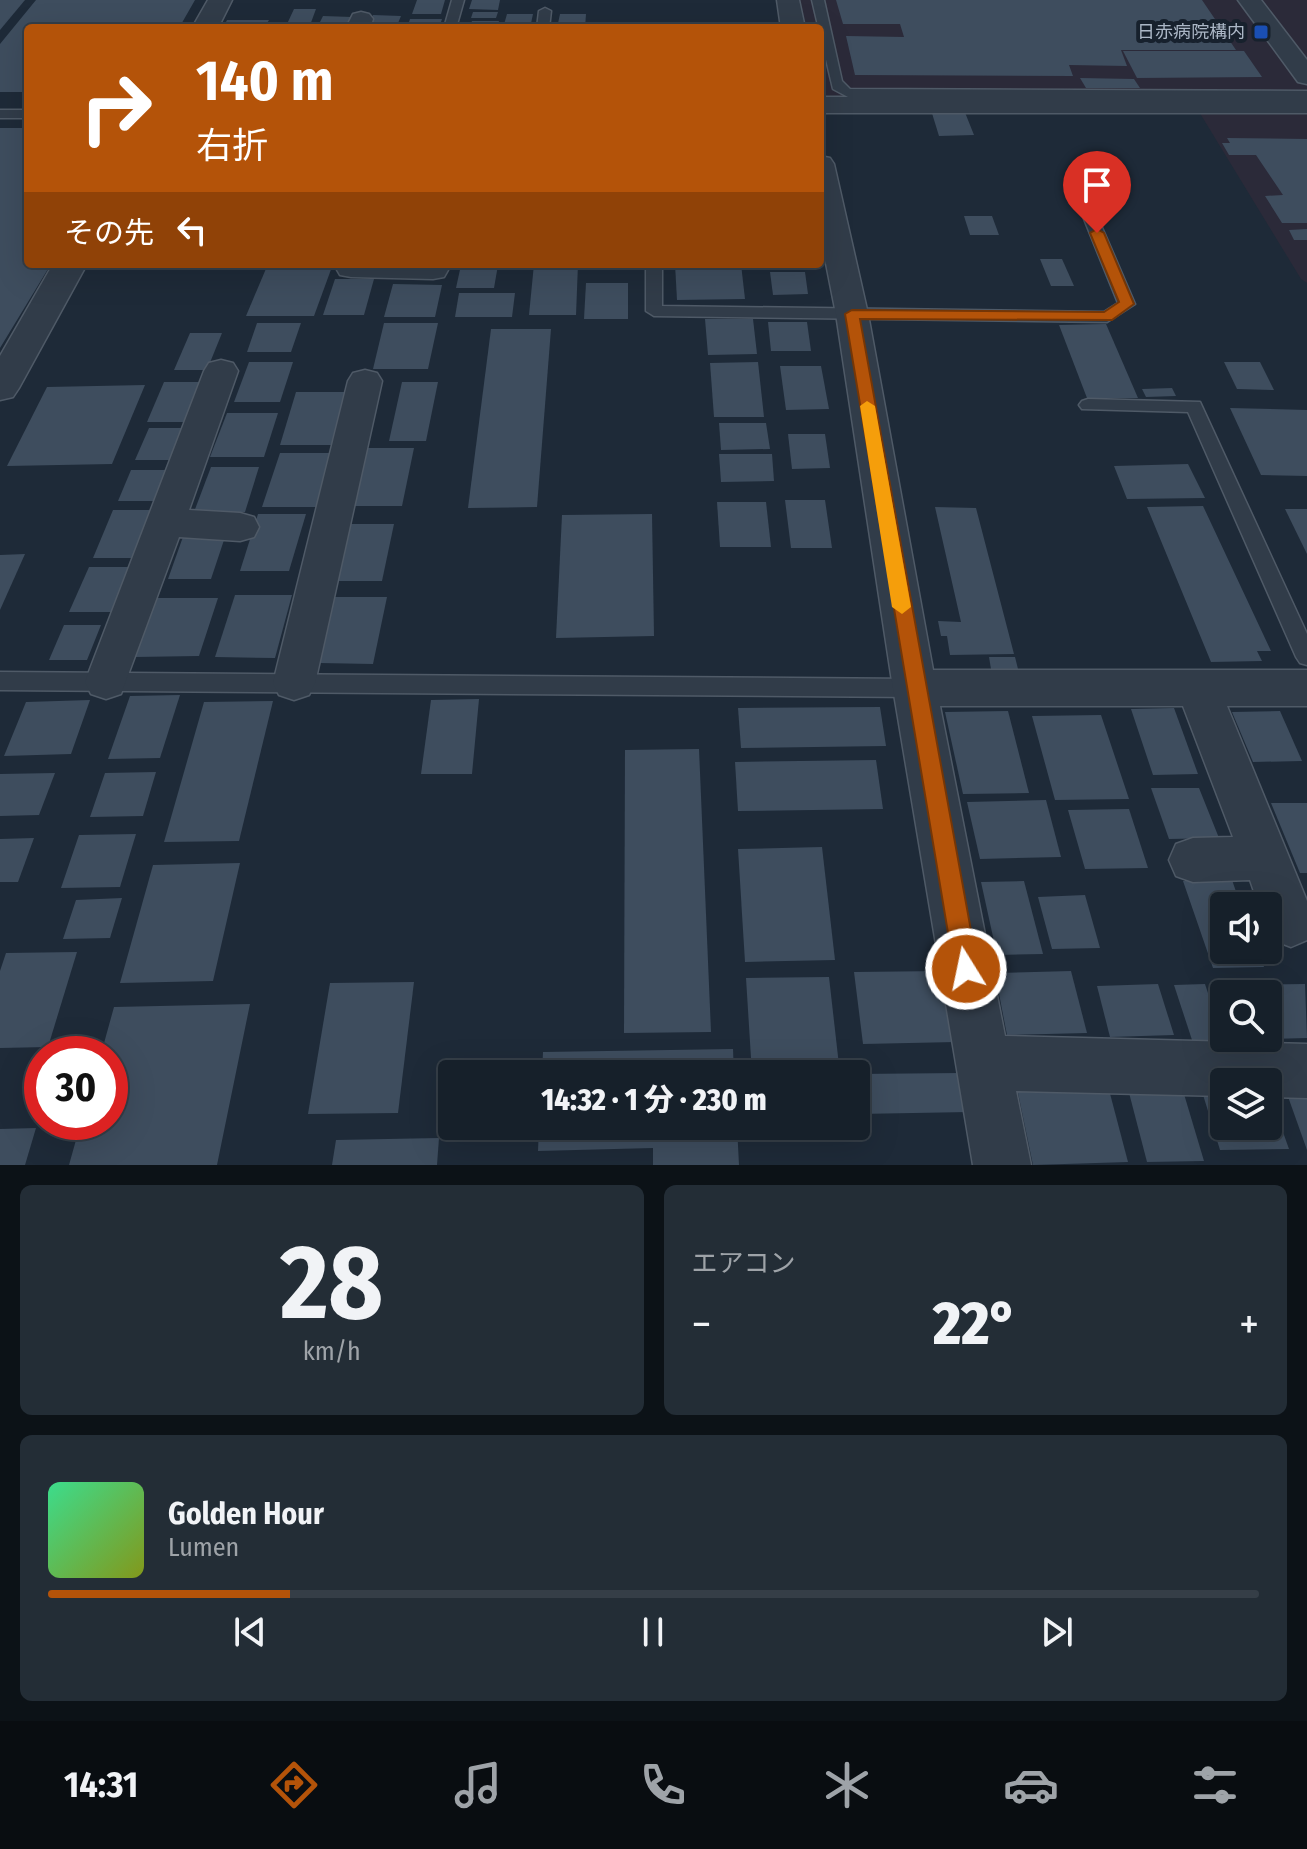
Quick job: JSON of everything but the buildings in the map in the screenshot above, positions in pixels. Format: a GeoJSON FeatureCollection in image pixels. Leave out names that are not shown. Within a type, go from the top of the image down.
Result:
{"type":"FeatureCollection","features":[{"type":"Feature","properties":{"kind":"street"},"geometry":{"type":"LineString","coordinates":[[207,24],[220,0]]}},
{"type":"Feature","properties":{"kind":"street"},"geometry":{"type":"LineString","coordinates":[[788,0],[792,24]]}},
{"type":"Feature","properties":{"kind":"street"},"geometry":{"type":"LineString","coordinates":[[1249,0],[1307,77]]}},
{"type":"Feature","properties":{"kind":"street"},"geometry":{"type":"LineString","coordinates":[[824,105],[1307,105]]}},
{"type":"Feature","properties":{"kind":"street"},"geometry":{"type":"LineString","coordinates":[[824,183],[852,314],[915,688],[1002,1165]]}},
{"type":"Feature","properties":{"kind":"street"},"geometry":{"type":"LineString","coordinates":[[0,388],[68,268]]}},
{"type":"Feature","properties":{"kind":"street"},"geometry":{"type":"LineString","coordinates":[[413,268],[433,270]]}},
{"type":"Feature","properties":{"kind":"street"},"geometry":{"type":"LineString","coordinates":[[106,682],[221,371]]}},
{"type":"Feature","properties":{"kind":"street"},"geometry":{"type":"LineString","coordinates":[[294,683],[363,381]]}},
{"type":"Feature","properties":{"kind":"street"},"geometry":{"type":"LineString","coordinates":[[165,522],[240,527]]}},
{"type":"Feature","properties":{"kind":"street"},"geometry":{"type":"LineString","coordinates":[[915,688],[1307,688]]}},
{"type":"Feature","properties":{"kind":"street"},"geometry":{"type":"LineString","coordinates":[[1198,688],[1291,923]]}},
{"type":"Feature","properties":{"kind":"street"},"geometry":{"type":"LineString","coordinates":[[1193,860],[1265,858]]}},
{"type":"Feature","properties":{"kind":"street"},"geometry":{"type":"LineString","coordinates":[[983,1063],[1307,1071]]}},
{"type":"Feature","properties":{"kind":"lane"},"geometry":{"type":"LineString","coordinates":[[451,24],[458,0]]}},
{"type":"Feature","properties":{"kind":"lane"},"geometry":{"type":"LineString","coordinates":[[818,0],[823,24]]}},
{"type":"Feature","properties":{"kind":"lane"},"geometry":{"type":"LineString","coordinates":[[543,24],[545,11]]}},
{"type":"Feature","properties":{"kind":"lane"},"geometry":{"type":"LineString","coordinates":[[824,27],[836,81],[839,89],[848,93],[1307,95]]}},
{"type":"Feature","properties":{"kind":"lane"},"geometry":{"type":"LineString","coordinates":[[0,114],[24,114]]}},
{"type":"Feature","properties":{"kind":"lane"},"geometry":{"type":"LineString","coordinates":[[654,268],[654,311],[1107,317],[1127,304],[1087,209]]}},
{"type":"Feature","properties":{"kind":"lane"},"geometry":{"type":"LineString","coordinates":[[1088,405],[1194,406],[1307,657]]}},
{"type":"Feature","properties":{"kind":"lane"},"geometry":{"type":"LineString","coordinates":[[0,681],[915,688]]}},
{"type":"Feature","properties":{"kind":"shaded area"},"geometry":{"type":"Polygon","coordinates":[[[797,0],[1307,0],[1307,283],[1301,279],[1201,115],[1196,99],[824,101],[824,24],[802,24],[797,0]]]}},
{"type":"Feature","properties":{"kind":"slow traffic"},"geometry":{"type":"LineString","coordinates":[[867,406],[902,607]]}},
{"type":"Feature","properties":{"kind":"place","name":"日赤病院構内"},"geometry":{"type":"Point","coordinates":[1261,32]}},
{"type":"Feature","properties":{"kind":"route"},"geometry":{"type":"LineString","coordinates":[[966,969],[852,314],[1107,317],[1127,304],[1097,233]]}}]}
